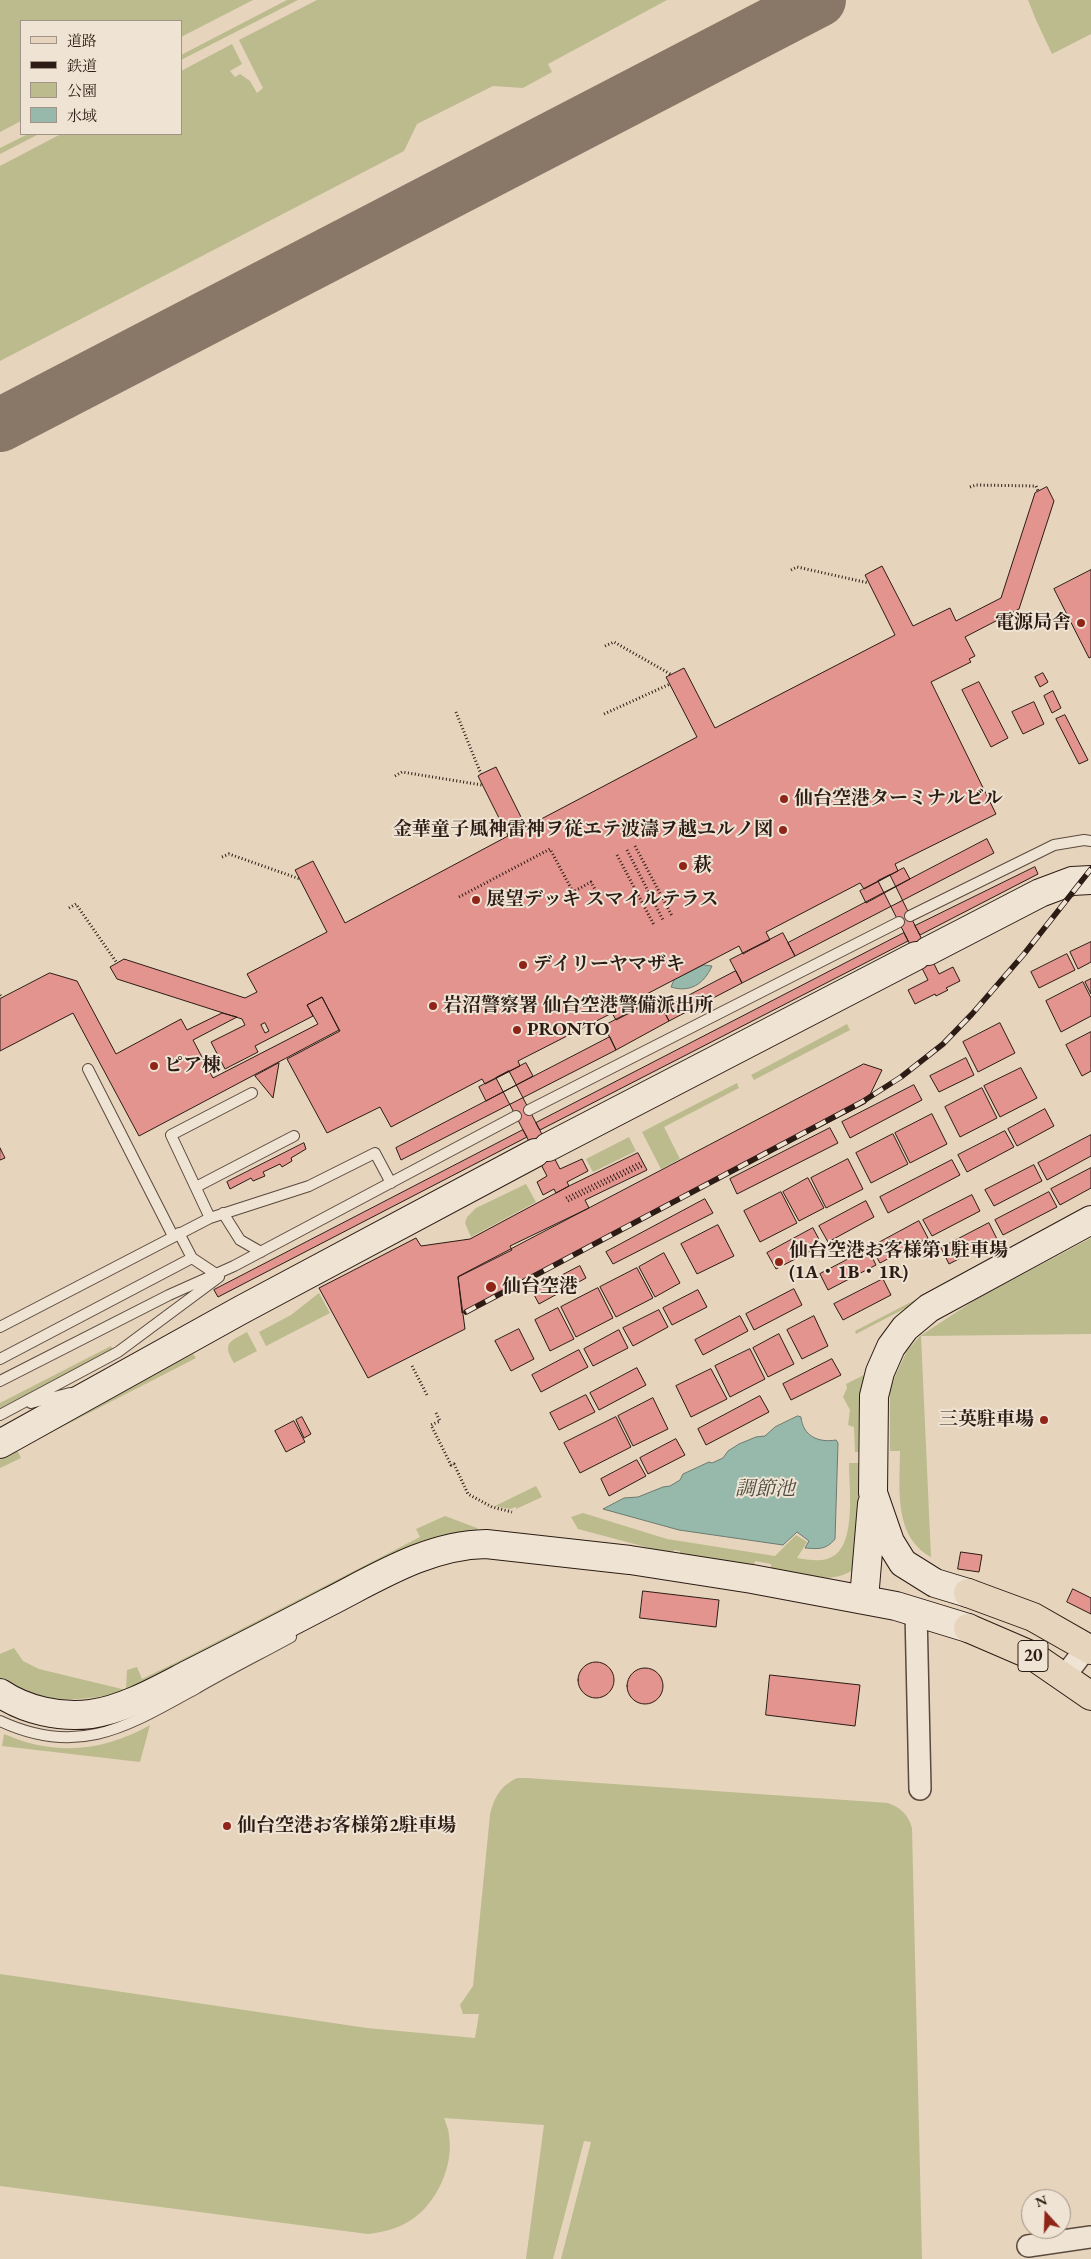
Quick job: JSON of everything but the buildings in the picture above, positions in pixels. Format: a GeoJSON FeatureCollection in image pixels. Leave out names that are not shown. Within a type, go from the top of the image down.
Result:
{"type":"FeatureCollection","features":[{"type":"Feature","properties":{"kind":"main road","name":"20"},"geometry":{"type":"LineString","coordinates":[[968,1593],[1034,1617],[1089,1649]]}},
{"type":"Feature","properties":{"kind":"main road","name":"20"},"geometry":{"type":"LineString","coordinates":[[968,1628],[1033,1656],[1091,1696]]}},
{"type":"Feature","properties":{"kind":"street"},"geometry":{"type":"LineString","coordinates":[[0,1444],[106,1384],[542,1150],[1040,893],[1072,881],[1091,880]]}},
{"type":"Feature","properties":{"kind":"street"},"geometry":{"type":"LineString","coordinates":[[864,1599],[873,1493],[874,1396],[891,1347],[905,1328],[929,1308],[1091,1220]]}},
{"type":"Feature","properties":{"kind":"street"},"geometry":{"type":"LineString","coordinates":[[873,1493],[890,1542],[903,1563],[935,1583],[968,1593]]}},
{"type":"Feature","properties":{"kind":"street"},"geometry":{"type":"LineString","coordinates":[[0,1692],[34,1709],[64,1715],[90,1714],[113,1709],[164,1687],[409,1561],[464,1544],[486,1544],[630,1560],[864,1599],[968,1628]]}},
{"type":"Feature","properties":{"kind":"street"},"geometry":{"type":"LineString","coordinates":[[916,1612],[920,1789]]}},
{"type":"Feature","properties":{"kind":"street"},"geometry":{"type":"LineString","coordinates":[[1064,1676],[1089,1649]]}},
{"type":"Feature","properties":{"kind":"street"},"geometry":{"type":"LineString","coordinates":[[1028,2246],[1091,2237]]}},
{"type":"Feature","properties":{"kind":"lane"},"geometry":{"type":"LineString","coordinates":[[910,916],[1048,847],[1084,840],[1091,841]]}},
{"type":"Feature","properties":{"kind":"lane"},"geometry":{"type":"LineString","coordinates":[[529,1110],[899,922]]}},
{"type":"Feature","properties":{"kind":"lane"},"geometry":{"type":"LineString","coordinates":[[88,1069],[176,1234],[192,1258],[216,1274]]}},
{"type":"Feature","properties":{"kind":"lane"},"geometry":{"type":"LineString","coordinates":[[210,1218],[170,1135],[252,1093]]}},
{"type":"Feature","properties":{"kind":"lane"},"geometry":{"type":"LineString","coordinates":[[0,1381],[169,1295],[234,1266],[516,1116]]}},
{"type":"Feature","properties":{"kind":"lane"},"geometry":{"type":"LineString","coordinates":[[196,1187],[294,1136]]}},
{"type":"Feature","properties":{"kind":"lane"},"geometry":{"type":"LineString","coordinates":[[0,1327],[210,1218],[310,1186],[374,1153],[391,1183]]}},
{"type":"Feature","properties":{"kind":"lane"},"geometry":{"type":"LineString","coordinates":[[224,1213],[240,1240],[261,1252]]}},
{"type":"Feature","properties":{"kind":"lane"},"geometry":{"type":"LineString","coordinates":[[0,1359],[192,1258]]}},
{"type":"Feature","properties":{"kind":"lane"},"geometry":{"type":"LineString","coordinates":[[0,1415],[118,1352],[234,1266]]}},
{"type":"Feature","properties":{"kind":"lane"},"geometry":{"type":"LineString","coordinates":[[13,1407],[106,1384]]}},
{"type":"Feature","properties":{"kind":"lane"},"geometry":{"type":"LineString","coordinates":[[368,1593],[409,1561]]}},
{"type":"Feature","properties":{"kind":"lane"},"geometry":{"type":"LineString","coordinates":[[0,1722],[41,1736],[59,1738],[80,1738],[109,1732],[145,1717],[304,1630]]}},
{"type":"Feature","properties":{"kind":"path"},"geometry":{"type":"LineString","coordinates":[[970,487],[976,485],[1036,486],[1038,491]]}},
{"type":"Feature","properties":{"kind":"path"},"geometry":{"type":"LineString","coordinates":[[791,570],[798,567],[869,583]]}},
{"type":"Feature","properties":{"kind":"path"},"geometry":{"type":"LineString","coordinates":[[605,646],[614,642],[672,674]]}},
{"type":"Feature","properties":{"kind":"path"},"geometry":{"type":"LineString","coordinates":[[604,714],[670,684]]}},
{"type":"Feature","properties":{"kind":"path"},"geometry":{"type":"LineString","coordinates":[[456,712],[482,774]]}},
{"type":"Feature","properties":{"kind":"path"},"geometry":{"type":"LineString","coordinates":[[395,776],[402,772],[482,785]]}},
{"type":"Feature","properties":{"kind":"path"},"geometry":{"type":"LineString","coordinates":[[635,846],[672,916]]}},
{"type":"Feature","properties":{"kind":"path"},"geometry":{"type":"LineString","coordinates":[[459,897],[550,849],[573,892],[591,882],[598,895]]}},
{"type":"Feature","properties":{"kind":"path"},"geometry":{"type":"LineString","coordinates":[[627,850],[663,920]]}},
{"type":"Feature","properties":{"kind":"path"},"geometry":{"type":"LineString","coordinates":[[222,857],[229,854],[300,879]]}},
{"type":"Feature","properties":{"kind":"path"},"geometry":{"type":"LineString","coordinates":[[617,855],[654,925]]}},
{"type":"Feature","properties":{"kind":"path"},"geometry":{"type":"LineString","coordinates":[[69,908],[76,904],[116,963]]}},
{"type":"Feature","properties":{"kind":"path"},"geometry":{"type":"LineString","coordinates":[[567,1199],[643,1163]]}},
{"type":"Feature","properties":{"kind":"path"},"geometry":{"type":"LineString","coordinates":[[412,1366],[428,1397]]}},
{"type":"Feature","properties":{"kind":"path"},"geometry":{"type":"LineString","coordinates":[[436,1413],[440,1421],[431,1425],[451,1466],[454,1464],[468,1494],[492,1507],[512,1512]]}},
{"type":"Feature","properties":{"kind":"green space"},"geometry":{"type":"Polygon","coordinates":[[[0,0],[253,0],[182,36],[182,20],[20,20],[20,122],[0,132],[0,0]]]}},
{"type":"Feature","properties":{"kind":"green space"},"geometry":{"type":"Polygon","coordinates":[[[287,0],[298,0],[182,59],[182,54],[287,0]]]}},
{"type":"Feature","properties":{"kind":"green space"},"geometry":{"type":"Polygon","coordinates":[[[317,0],[667,0],[548,64],[552,72],[523,88],[493,86],[417,124],[404,151],[0,361],[0,166],[59,135],[182,135],[182,70],[232,44],[242,64],[230,71],[235,77],[240,74],[250,81],[257,93],[263,88],[239,40],[317,0]]]}},
{"type":"Feature","properties":{"kind":"green space"},"geometry":{"type":"Polygon","coordinates":[[[1028,0],[1091,0],[1091,34],[1052,54],[1028,0]]]}},
{"type":"Feature","properties":{"kind":"green space"},"geometry":{"type":"Polygon","coordinates":[[[26,135],[37,135],[0,154],[0,148],[26,135]]]}},
{"type":"Feature","properties":{"kind":"green space"},"geometry":{"type":"Polygon","coordinates":[[[847,1024],[850,1030],[754,1080],[751,1075],[847,1024]]]}},
{"type":"Feature","properties":{"kind":"green space"},"geometry":{"type":"Polygon","coordinates":[[[737,1083],[739,1088],[664,1127],[680,1159],[661,1169],[642,1132],[737,1083]]]}},
{"type":"Feature","properties":{"kind":"green space"},"geometry":{"type":"Polygon","coordinates":[[[629,1137],[636,1151],[593,1172],[586,1159],[629,1137]]]}},
{"type":"Feature","properties":{"kind":"green space"},"geometry":{"type":"Polygon","coordinates":[[[526,1184],[536,1202],[471,1237],[465,1223],[467,1217],[476,1208],[526,1184]]]}},
{"type":"Feature","properties":{"kind":"green space"},"geometry":{"type":"Polygon","coordinates":[[[1091,1238],[1091,1334],[921,1336],[931,1557],[919,1548],[910,1537],[904,1524],[900,1495],[900,1451],[890,1451],[890,1391],[907,1351],[920,1336],[975,1300],[1091,1238]]]}},
{"type":"Feature","properties":{"kind":"green space"},"geometry":{"type":"Polygon","coordinates":[[[992,1260],[994,1262],[856,1334],[855,1331],[992,1260]]]}},
{"type":"Feature","properties":{"kind":"green space"},"geometry":{"type":"Polygon","coordinates":[[[319,1293],[330,1313],[266,1346],[259,1332],[291,1315],[319,1293]]]}},
{"type":"Feature","properties":{"kind":"green space"},"geometry":{"type":"Polygon","coordinates":[[[247,1332],[257,1351],[234,1363],[228,1351],[229,1344],[247,1332]]]}},
{"type":"Feature","properties":{"kind":"green space"},"geometry":{"type":"Polygon","coordinates":[[[111,1346],[113,1350],[0,1408],[0,1403],[111,1346]]]}},
{"type":"Feature","properties":{"kind":"green space"},"geometry":{"type":"Polygon","coordinates":[[[193,1354],[196,1358],[17,1450],[21,1458],[0,1468],[0,1460],[55,1425],[193,1354]]]}},
{"type":"Feature","properties":{"kind":"green space"},"geometry":{"type":"Polygon","coordinates":[[[866,1374],[861,1452],[855,1452],[854,1427],[848,1425],[850,1410],[843,1397],[847,1388],[846,1384],[866,1374]]]}},
{"type":"Feature","properties":{"kind":"green space"},"geometry":{"type":"Polygon","coordinates":[[[849,1463],[861,1463],[861,1520],[856,1567],[837,1577],[826,1578],[804,1575],[771,1568],[771,1564],[755,1561],[754,1565],[680,1554],[680,1551],[674,1550],[672,1554],[578,1529],[571,1517],[583,1513],[667,1539],[775,1556],[796,1535],[807,1542],[797,1558],[806,1560],[826,1559],[831,1558],[842,1548],[846,1538],[850,1512],[849,1463]]]}},
{"type":"Feature","properties":{"kind":"green space"},"geometry":{"type":"Polygon","coordinates":[[[536,1486],[542,1497],[516,1509],[516,1507],[510,1509],[495,1506],[536,1486]]]}},
{"type":"Feature","properties":{"kind":"green space"},"geometry":{"type":"Polygon","coordinates":[[[445,1516],[477,1528],[478,1531],[127,1690],[95,1697],[62,1699],[30,1693],[14,1687],[0,1678],[0,1654],[14,1648],[23,1661],[39,1669],[126,1690],[127,1670],[137,1667],[142,1679],[420,1537],[416,1529],[445,1516]]]}},
{"type":"Feature","properties":{"kind":"green space"},"geometry":{"type":"Polygon","coordinates":[[[150,1725],[140,1762],[2,1746],[4,1734],[41,1746],[78,1748],[96,1746],[132,1734],[150,1725]]]}},
{"type":"Feature","properties":{"kind":"green space"},"geometry":{"type":"Polygon","coordinates":[[[517,1778],[888,1803],[900,1809],[906,1815],[912,1828],[922,2259],[561,2259],[591,2142],[584,2141],[553,2259],[526,2259],[544,2125],[444,2118],[449,2134],[449,2160],[446,2172],[435,2194],[420,2213],[401,2226],[368,2234],[0,2186],[0,1974],[367,2028],[475,2038],[479,2014],[463,2014],[460,2005],[473,1986],[490,1815],[499,1793],[506,1785],[517,1778]]]}},
{"type":"Feature","properties":{"kind":"water"},"geometry":{"type":"Polygon","coordinates":[[[704,965],[712,966],[705,978],[696,986],[684,989],[671,987],[674,980],[704,965]]]}},
{"type":"Feature","properties":{"kind":"water","name":"調節池"},"geometry":{"type":"Polygon","coordinates":[[[798,1416],[801,1417],[802,1424],[812,1437],[829,1441],[836,1440],[838,1443],[835,1539],[825,1547],[805,1548],[809,1541],[797,1532],[783,1545],[679,1530],[603,1509],[624,1498],[638,1497],[670,1486],[680,1480],[683,1474],[723,1458],[728,1451],[739,1444],[756,1437],[765,1436],[775,1427],[798,1416]]]}},
{"type":"Feature","properties":{"kind":"taxiway"},"geometry":{"type":"LineString","coordinates":[[0,425],[819,0]]}},
{"type":"Feature","properties":{"kind":"railway"},"geometry":{"type":"LineString","coordinates":[[466,1312],[862,1102],[901,1077],[943,1044],[972,1014],[1024,954],[1091,869]]}},
{"type":"Feature","properties":{"kind":"place","name":"電源局舎"},"geometry":{"type":"Point","coordinates":[1081,623]}},
{"type":"Feature","properties":{"kind":"place","name":"仙台空港ターミナルビル"},"geometry":{"type":"Point","coordinates":[784,799]}},
{"type":"Feature","properties":{"kind":"place","name":"金華童子風神雷神ヲ従エテ波濤ヲ越ユルノ図"},"geometry":{"type":"Point","coordinates":[783,830]}},
{"type":"Feature","properties":{"kind":"place","name":"萩"},"geometry":{"type":"Point","coordinates":[683,866]}},
{"type":"Feature","properties":{"kind":"place","name":"展望デッキ スマイルテラス"},"geometry":{"type":"Point","coordinates":[476,900]}},
{"type":"Feature","properties":{"kind":"place","name":"デイリーヤマザキ"},"geometry":{"type":"Point","coordinates":[523,965]}},
{"type":"Feature","properties":{"kind":"place","name":"岩沼警察署 仙台空港警備派出所"},"geometry":{"type":"Point","coordinates":[433,1006]}},
{"type":"Feature","properties":{"kind":"place","name":"PRONTO"},"geometry":{"type":"Point","coordinates":[517,1030]}},
{"type":"Feature","properties":{"kind":"place","name":"ピア棟"},"geometry":{"type":"Point","coordinates":[154,1066]}},
{"type":"Feature","properties":{"kind":"place","name":"仙台空港お客様第1駐車場 (1A・1B・1R)"},"geometry":{"type":"Point","coordinates":[779,1262]}},
{"type":"Feature","properties":{"kind":"place","name":"仙台空港"},"geometry":{"type":"Point","coordinates":[491,1287]}},
{"type":"Feature","properties":{"kind":"place","name":"三英駐車場"},"geometry":{"type":"Point","coordinates":[1044,1420]}},
{"type":"Feature","properties":{"kind":"place","name":"仙台空港お客様第2駐車場"},"geometry":{"type":"Point","coordinates":[227,1826]}}]}
